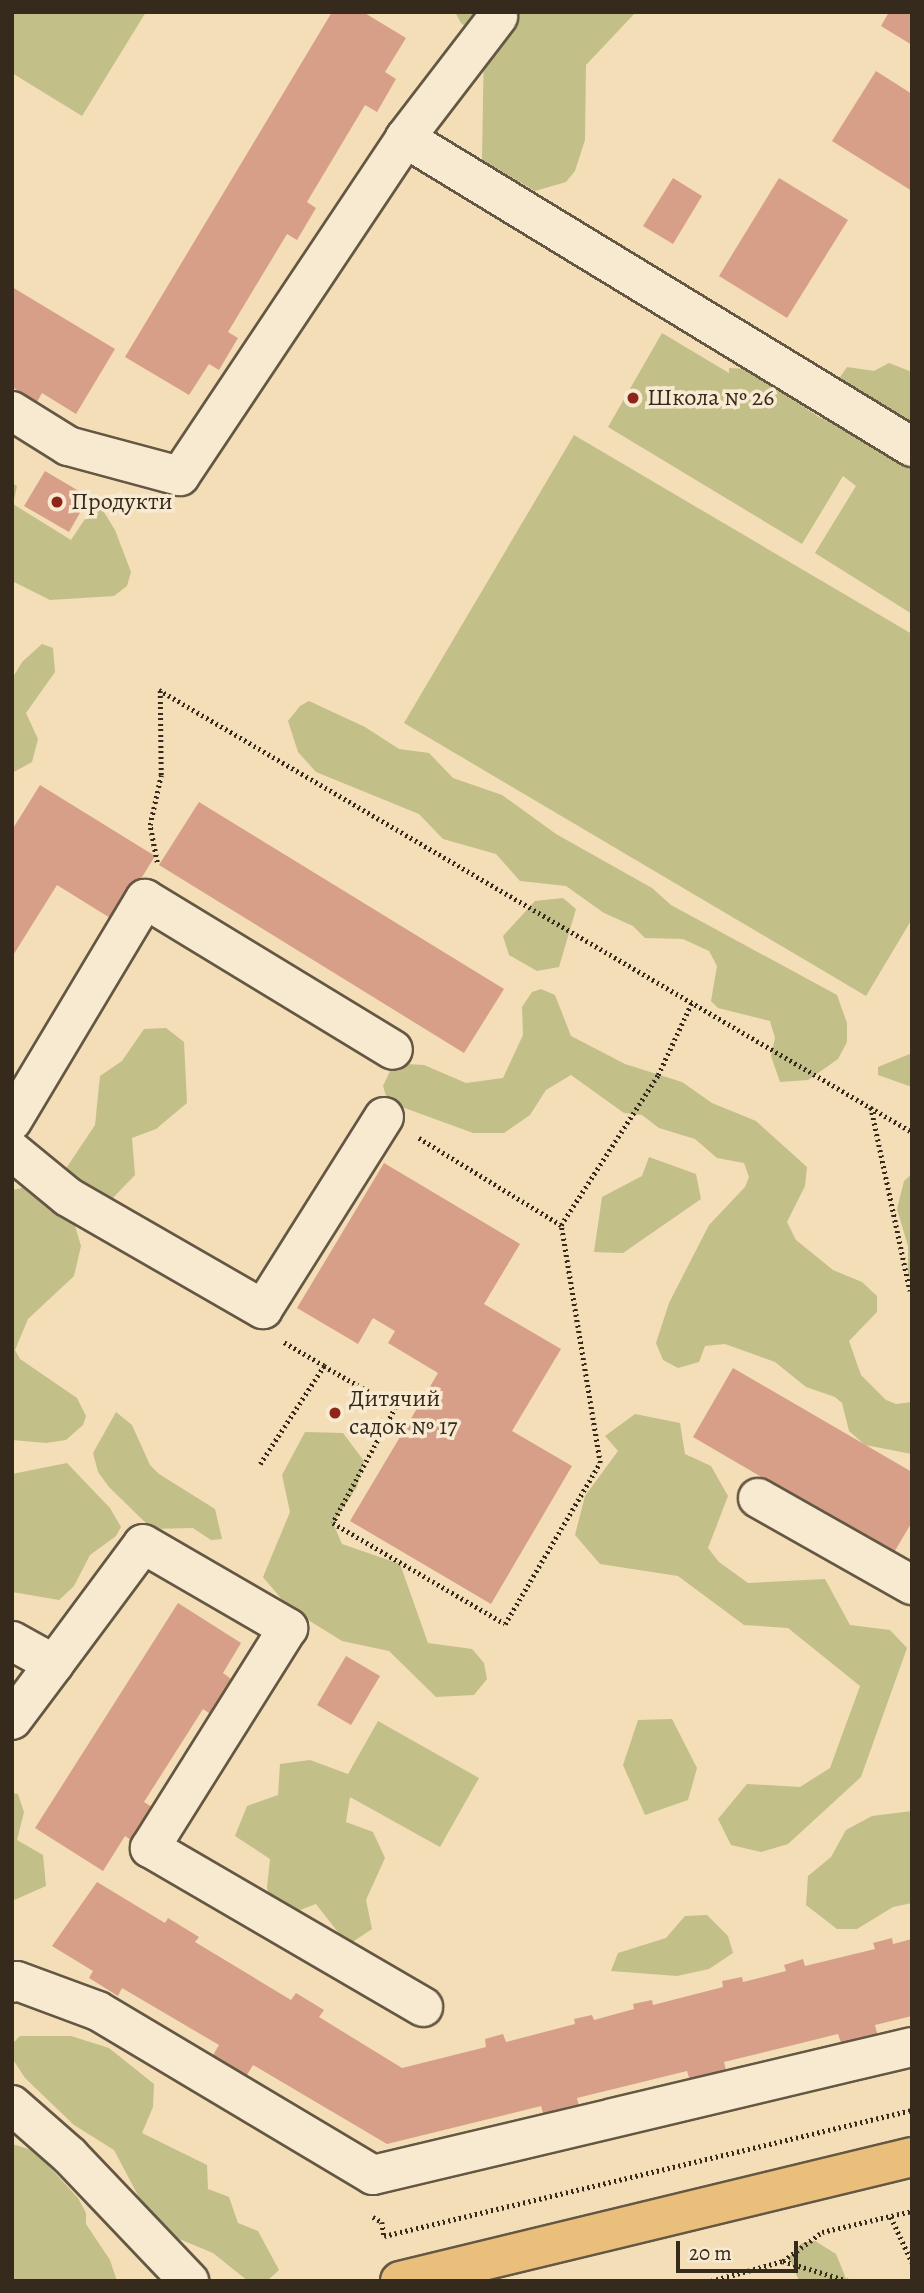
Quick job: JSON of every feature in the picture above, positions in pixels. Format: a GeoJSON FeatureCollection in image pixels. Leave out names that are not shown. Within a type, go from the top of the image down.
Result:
{"type":"FeatureCollection","features":[{"type":"Feature","properties":{"kind":"main road"},"geometry":{"type":"LineString","coordinates":[[400,2281],[912,2157]]}},
{"type":"Feature","properties":{"kind":"lane"},"geometry":{"type":"LineString","coordinates":[[12,411],[68,446],[180,476],[405,138],[498,17]]}},
{"type":"Feature","properties":{"kind":"lane"},"geometry":{"type":"LineString","coordinates":[[405,138],[912,447]]}},
{"type":"Feature","properties":{"kind":"lane"},"geometry":{"type":"LineString","coordinates":[[12,1121],[145,899],[393,1050]]}},
{"type":"Feature","properties":{"kind":"lane"},"geometry":{"type":"LineString","coordinates":[[12,1151],[68,1197],[263,1309],[399,1126]]}},
{"type":"Feature","properties":{"kind":"lane"},"geometry":{"type":"LineString","coordinates":[[758,1498],[912,1585]]}},
{"type":"Feature","properties":{"kind":"lane"},"geometry":{"type":"LineString","coordinates":[[12,1720],[143,1544],[288,1629],[150,1849],[423,2007]]}},
{"type":"Feature","properties":{"kind":"lane"},"geometry":{"type":"LineString","coordinates":[[12,1641],[54,1664]]}},
{"type":"Feature","properties":{"kind":"lane"},"geometry":{"type":"LineString","coordinates":[[12,1983],[17,1981],[98,2011],[373,2175],[912,2047]]}},
{"type":"Feature","properties":{"kind":"lane"},"geometry":{"type":"LineString","coordinates":[[14,2111],[69,2156],[189,2281]]}},
{"type":"Feature","properties":{"kind":"path"},"geometry":{"type":"LineString","coordinates":[[145,899],[157,866],[150,825],[161,775],[159,690],[912,1132]]}},
{"type":"Feature","properties":{"kind":"path"},"geometry":{"type":"LineString","coordinates":[[263,1309],[268,1333],[396,1407],[333,1523],[505,1624],[600,1463],[561,1225],[658,1074],[692,1002]]}},
{"type":"Feature","properties":{"kind":"path"},"geometry":{"type":"LineString","coordinates":[[870,1106],[910,1291]]}},
{"type":"Feature","properties":{"kind":"path"},"geometry":{"type":"LineString","coordinates":[[399,1126],[561,1225]]}},
{"type":"Feature","properties":{"kind":"path"},"geometry":{"type":"LineString","coordinates":[[260,1464],[324,1366]]}},
{"type":"Feature","properties":{"kind":"path"},"geometry":{"type":"LineString","coordinates":[[711,2281],[783,2261],[822,2232],[912,2211]]}},
{"type":"Feature","properties":{"kind":"path"},"geometry":{"type":"LineString","coordinates":[[891,2217],[912,2262]]}},
{"type":"Feature","properties":{"kind":"path"},"geometry":{"type":"LineString","coordinates":[[783,2261],[848,2281]]}},
{"type":"Feature","properties":{"kind":"shaded area"},"geometry":{"type":"Polygon","coordinates":[[[12,12],[146,12],[82,116],[12,73],[12,12]]]}},
{"type":"Feature","properties":{"kind":"shaded area"},"geometry":{"type":"Polygon","coordinates":[[[455,12],[636,12],[586,65],[585,140],[575,171],[566,182],[535,191],[482,160],[484,41],[461,23],[455,12]]]}},
{"type":"Feature","properties":{"kind":"shaded area"},"geometry":{"type":"Polygon","coordinates":[[[662,333],[729,373],[729,368],[747,369],[819,417],[912,460],[912,614],[815,553],[856,486],[843,476],[802,544],[608,427],[662,333]]]}},
{"type":"Feature","properties":{"kind":"shaded area"},"geometry":{"type":"Polygon","coordinates":[[[889,363],[912,372],[912,452],[832,389],[847,367],[874,371],[889,363]]]}},
{"type":"Feature","properties":{"kind":"shaded area"},"geometry":{"type":"Polygon","coordinates":[[[574,435],[912,634],[912,919],[866,996],[404,723],[574,435]]]}},
{"type":"Feature","properties":{"kind":"shaded area"},"geometry":{"type":"Polygon","coordinates":[[[12,483],[17,486],[13,504],[71,540],[97,501],[115,530],[131,572],[127,586],[114,596],[50,600],[12,581],[12,483]]]}},
{"type":"Feature","properties":{"kind":"shaded area"},"geometry":{"type":"Polygon","coordinates":[[[42,644],[53,648],[55,672],[26,713],[38,739],[32,762],[12,773],[12,679],[22,662],[42,644]]]}},
{"type":"Feature","properties":{"kind":"shaded area"},"geometry":{"type":"Polygon","coordinates":[[[309,701],[365,727],[399,749],[429,753],[453,778],[502,795],[556,834],[652,888],[671,905],[837,995],[847,1023],[847,1042],[838,1059],[808,1080],[780,1082],[771,1056],[775,1038],[770,1021],[718,1008],[711,1001],[717,966],[709,951],[683,939],[645,938],[633,926],[604,913],[566,886],[520,881],[496,854],[443,839],[419,814],[316,772],[298,752],[288,721],[300,706],[309,701]]]}},
{"type":"Feature","properties":{"kind":"shaded area"},"geometry":{"type":"Polygon","coordinates":[[[563,898],[576,909],[559,967],[537,971],[509,955],[503,936],[535,901],[563,898]]]}},
{"type":"Feature","properties":{"kind":"shaded area"},"geometry":{"type":"Polygon","coordinates":[[[541,989],[555,995],[571,1036],[625,1064],[682,1082],[712,1103],[756,1121],[807,1167],[805,1186],[787,1222],[796,1240],[833,1270],[862,1282],[877,1296],[877,1312],[849,1341],[861,1375],[886,1400],[896,1404],[912,1402],[912,1454],[865,1445],[849,1431],[842,1403],[835,1397],[806,1387],[775,1362],[725,1344],[705,1346],[699,1362],[678,1368],[663,1360],[656,1343],[669,1303],[709,1225],[745,1187],[749,1177],[744,1163],[717,1158],[695,1139],[659,1128],[642,1115],[624,1113],[571,1075],[546,1090],[530,1115],[504,1133],[473,1133],[402,1107],[386,1096],[383,1086],[391,1069],[407,1064],[424,1065],[466,1083],[503,1078],[523,1035],[522,1007],[532,992],[541,989]]]}},
{"type":"Feature","properties":{"kind":"shaded area"},"geometry":{"type":"Polygon","coordinates":[[[166,1028],[184,1042],[187,1103],[156,1129],[132,1138],[135,1175],[109,1202],[61,1176],[95,1125],[100,1076],[122,1061],[144,1029],[166,1028]]]}},
{"type":"Feature","properties":{"kind":"shaded area"},"geometry":{"type":"Polygon","coordinates":[[[912,1053],[912,1087],[878,1075],[878,1067],[912,1053]]]}},
{"type":"Feature","properties":{"kind":"shaded area"},"geometry":{"type":"Polygon","coordinates":[[[649,1157],[696,1174],[701,1199],[623,1253],[594,1252],[602,1197],[642,1176],[649,1157]]]}},
{"type":"Feature","properties":{"kind":"shaded area"},"geometry":{"type":"Polygon","coordinates":[[[912,1174],[912,1280],[908,1275],[908,1246],[897,1209],[904,1181],[912,1174]]]}},
{"type":"Feature","properties":{"kind":"shaded area"},"geometry":{"type":"Polygon","coordinates":[[[48,1183],[75,1226],[81,1246],[74,1276],[28,1319],[15,1350],[20,1359],[77,1398],[86,1416],[83,1425],[66,1440],[46,1443],[12,1440],[12,1190],[48,1183]]]}},
{"type":"Feature","properties":{"kind":"shaded area"},"geometry":{"type":"Polygon","coordinates":[[[116,1412],[132,1425],[150,1465],[159,1474],[215,1509],[222,1539],[211,1540],[193,1528],[152,1529],[109,1487],[98,1472],[93,1453],[116,1412]]]}},
{"type":"Feature","properties":{"kind":"shaded area"},"geometry":{"type":"Polygon","coordinates":[[[635,1414],[680,1423],[685,1454],[711,1466],[728,1496],[708,1548],[719,1562],[748,1583],[825,1579],[850,1625],[890,1630],[907,1648],[861,1777],[788,1844],[761,1852],[731,1845],[718,1819],[747,1784],[800,1787],[830,1768],[860,1686],[788,1628],[744,1625],[678,1576],[600,1564],[575,1535],[585,1496],[618,1451],[605,1436],[635,1414]]]}},
{"type":"Feature","properties":{"kind":"shaded area"},"geometry":{"type":"Polygon","coordinates":[[[305,1432],[343,1433],[364,1461],[357,1487],[333,1523],[342,1544],[400,1564],[428,1643],[472,1649],[484,1663],[487,1679],[474,1695],[436,1697],[389,1651],[342,1641],[289,1608],[263,1577],[290,1512],[282,1475],[305,1432]]]}},
{"type":"Feature","properties":{"kind":"shaded area"},"geometry":{"type":"Polygon","coordinates":[[[67,1463],[110,1508],[121,1527],[116,1536],[90,1555],[74,1586],[59,1600],[12,1592],[12,1474],[67,1463]]]}},
{"type":"Feature","properties":{"kind":"shaded area"},"geometry":{"type":"Polygon","coordinates":[[[672,1719],[697,1768],[688,1800],[645,1815],[623,1765],[638,1720],[672,1719]]]}},
{"type":"Feature","properties":{"kind":"shaded area"},"geometry":{"type":"Polygon","coordinates":[[[378,1721],[479,1778],[440,1847],[350,1797],[346,1822],[373,1832],[385,1858],[366,1900],[372,1929],[348,1945],[316,1904],[276,1919],[267,1888],[270,1859],[235,1836],[247,1806],[278,1795],[280,1764],[310,1760],[348,1774],[378,1721]]]}},
{"type":"Feature","properties":{"kind":"shaded area"},"geometry":{"type":"Polygon","coordinates":[[[12,1793],[18,1794],[24,1812],[17,1840],[43,1855],[46,1886],[12,1901],[12,1793]]]}},
{"type":"Feature","properties":{"kind":"shaded area"},"geometry":{"type":"Polygon","coordinates":[[[912,1811],[912,1903],[893,1907],[857,1929],[837,1929],[806,1905],[808,1876],[831,1857],[846,1830],[872,1816],[912,1811]]]}},
{"type":"Feature","properties":{"kind":"shaded area"},"geometry":{"type":"Polygon","coordinates":[[[707,1915],[728,1936],[733,1953],[709,1969],[677,1976],[611,1971],[618,1953],[666,1938],[685,1916],[707,1915]]]}},
{"type":"Feature","properties":{"kind":"shaded area"},"geometry":{"type":"Polygon","coordinates":[[[20,2036],[71,2036],[109,2048],[154,2084],[153,2107],[142,2133],[207,2165],[208,2189],[229,2197],[238,2223],[258,2231],[279,2270],[267,2281],[248,2281],[213,2253],[172,2236],[160,2226],[142,2203],[114,2150],[74,2125],[25,2078],[12,2058],[12,2044],[20,2036]]]}},
{"type":"Feature","properties":{"kind":"shaded area"},"geometry":{"type":"Polygon","coordinates":[[[12,2144],[35,2151],[78,2198],[86,2213],[86,2224],[110,2260],[117,2281],[12,2281],[12,2144]]]}},
{"type":"Feature","properties":{"kind":"shaded area"},"geometry":{"type":"Polygon","coordinates":[[[815,2241],[836,2254],[847,2281],[799,2281],[789,2257],[802,2243],[815,2241]]]}},
{"type":"Feature","properties":{"kind":"building"},"geometry":{"type":"Polygon","coordinates":[[[332,12],[363,12],[406,38],[385,72],[396,79],[377,112],[365,105],[307,202],[316,208],[297,240],[287,234],[228,332],[238,338],[219,370],[209,364],[189,395],[125,357],[332,12]]]}},
{"type":"Feature","properties":{"kind":"building"},"geometry":{"type":"Polygon","coordinates":[[[889,12],[912,12],[912,45],[881,26],[889,12]]]}},
{"type":"Feature","properties":{"kind":"building"},"geometry":{"type":"Polygon","coordinates":[[[876,71],[912,94],[912,191],[832,141],[876,71]]]}},
{"type":"Feature","properties":{"kind":"building"},"geometry":{"type":"Polygon","coordinates":[[[673,178],[702,196],[673,244],[643,226],[673,178]]]}},
{"type":"Feature","properties":{"kind":"building"},"geometry":{"type":"Polygon","coordinates":[[[779,178],[848,220],[787,318],[719,276],[779,178]]]}},
{"type":"Feature","properties":{"kind":"building"},"geometry":{"type":"Polygon","coordinates":[[[12,287],[115,349],[76,414],[42,393],[37,402],[12,387],[12,287]]]}},
{"type":"Feature","properties":{"kind":"building","name":"Продукти"},"geometry":{"type":"Polygon","coordinates":[[[45,471],[89,497],[69,532],[24,506],[45,471]]]}},
{"type":"Feature","properties":{"kind":"building"},"geometry":{"type":"Polygon","coordinates":[[[40,785],[155,856],[115,921],[57,885],[12,957],[12,830],[40,785]]]}},
{"type":"Feature","properties":{"kind":"building"},"geometry":{"type":"Polygon","coordinates":[[[199,802],[504,989],[464,1053],[159,865],[199,802]]]}},
{"type":"Feature","properties":{"kind":"building"},"geometry":{"type":"Polygon","coordinates":[[[384,1163],[520,1244],[484,1304],[561,1349],[512,1431],[572,1466],[491,1604],[350,1521],[438,1373],[388,1343],[395,1331],[373,1318],[358,1344],[297,1308],[384,1163]]]}},
{"type":"Feature","properties":{"kind":"building"},"geometry":{"type":"Polygon","coordinates":[[[733,1368],[912,1472],[912,1522],[893,1554],[693,1437],[733,1368]]]}},
{"type":"Feature","properties":{"kind":"building"},"geometry":{"type":"Polygon","coordinates":[[[178,1603],[241,1643],[223,1673],[234,1681],[212,1715],[203,1709],[144,1802],[155,1809],[134,1842],[125,1836],[103,1871],[35,1828],[178,1603]]]}},
{"type":"Feature","properties":{"kind":"building"},"geometry":{"type":"Polygon","coordinates":[[[346,1656],[380,1676],[351,1725],[317,1705],[346,1656]]]}},
{"type":"Feature","properties":{"kind":"building"},"geometry":{"type":"Polygon","coordinates":[[[97,1882],[165,1923],[168,1918],[199,1937],[195,1942],[291,2000],[296,1993],[324,2010],[319,2017],[402,2068],[486,2047],[485,2039],[503,2034],[506,2042],[575,2024],[574,2019],[592,2015],[594,2020],[634,2009],[633,2004],[652,2000],[653,2005],[723,1987],[722,1981],[742,1977],[743,1982],[786,1971],[784,1965],[803,1959],[805,1966],[875,1949],[873,1943],[892,1938],[893,1944],[912,1939],[912,2016],[875,2025],[878,2037],[842,2046],[838,2034],[724,2062],[727,2075],[691,2084],[687,2071],[577,2098],[580,2111],[545,2120],[541,2106],[387,2144],[253,2065],[247,2075],[213,2055],[219,2045],[122,1988],[118,1996],[89,1978],[93,1971],[52,1946],[97,1882]]]}},
{"type":"Feature","properties":{"kind":"place","name":"Школа № 26"},"geometry":{"type":"Point","coordinates":[633,398]}},
{"type":"Feature","properties":{"kind":"place","name":"Продукти"},"geometry":{"type":"Point","coordinates":[57,502]}},
{"type":"Feature","properties":{"kind":"place","name":"Дитячий садок № 17"},"geometry":{"type":"Point","coordinates":[335,1413]}}]}
